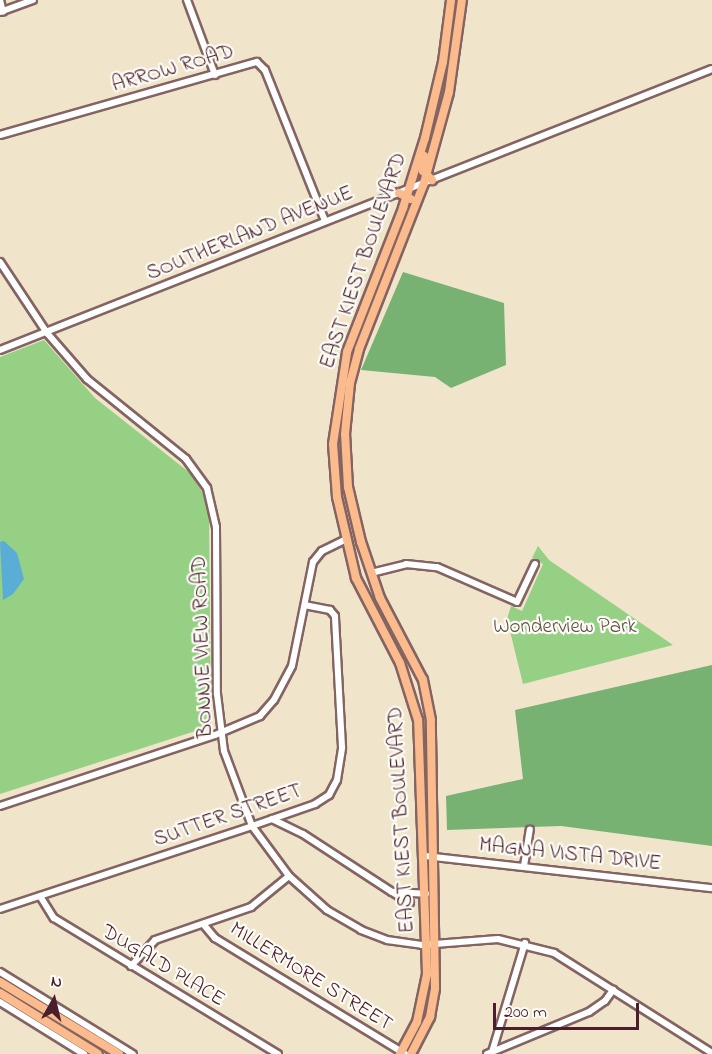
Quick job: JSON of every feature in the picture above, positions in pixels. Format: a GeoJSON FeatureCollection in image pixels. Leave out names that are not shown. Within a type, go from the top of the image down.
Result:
{"type":"FeatureCollection","features":[{"type":"Feature","properties":{"kind":"main road"},"geometry":{"type":"LineString","coordinates":[[451,0],[462,0]]}},
{"type":"Feature","properties":{"kind":"main road","name":"EAST KIEST BOULEVARD"},"geometry":{"type":"LineString","coordinates":[[411,1054],[430,1017],[434,998],[413,699],[400,663],[356,578],[345,540],[333,467],[334,419],[340,381],[350,344],[425,138],[443,62],[451,0]]}},
{"type":"Feature","properties":{"kind":"main road","name":"EAST KIEST BOULEVARD"},"geometry":{"type":"LineString","coordinates":[[402,1054],[420,1011],[431,945],[434,857],[433,750],[427,695],[412,655],[371,573],[348,487],[345,434],[350,383],[367,325],[428,179],[449,92],[462,0]]}},
{"type":"Feature","properties":{"kind":"main road"},"geometry":{"type":"LineString","coordinates":[[425,138],[427,146],[422,166],[428,179]]}},
{"type":"Feature","properties":{"kind":"main road"},"geometry":{"type":"LineString","coordinates":[[405,193],[412,201],[405,232]]}},
{"type":"Feature","properties":{"kind":"main road"},"geometry":{"type":"LineString","coordinates":[[340,381],[350,383]]}},
{"type":"Feature","properties":{"kind":"main road"},"geometry":{"type":"LineString","coordinates":[[0,982],[110,1052],[120,1054]]}},
{"type":"Feature","properties":{"kind":"main road"},"geometry":{"type":"LineString","coordinates":[[0,993],[98,1054]]}},
{"type":"Feature","properties":{"kind":"street"},"geometry":{"type":"LineString","coordinates":[[0,0],[2,12],[33,0]]}},
{"type":"Feature","properties":{"kind":"street"},"geometry":{"type":"LineString","coordinates":[[187,0],[215,75]]}},
{"type":"Feature","properties":{"kind":"street","name":"ARROW ROAD"},"geometry":{"type":"LineString","coordinates":[[0,135],[253,63],[262,65],[326,221]]}},
{"type":"Feature","properties":{"kind":"street","name":"SOUTHERLAND AVENUE"},"geometry":{"type":"LineString","coordinates":[[0,350],[326,221],[405,193],[428,179],[712,69]]}},
{"type":"Feature","properties":{"kind":"street","name":"BONNIE VIEW ROAD"},"geometry":{"type":"LineString","coordinates":[[0,262],[47,333],[98,391],[186,459],[212,498],[220,734],[229,769],[252,826],[289,876],[327,910],[360,930],[402,943],[431,945],[485,939],[525,943],[564,958],[712,1053]]}},
{"type":"Feature","properties":{"kind":"street"},"geometry":{"type":"LineString","coordinates":[[0,806],[220,734],[260,716],[274,700],[292,666],[316,557],[345,540]]}},
{"type":"Feature","properties":{"kind":"street"},"geometry":{"type":"LineString","coordinates":[[371,573],[405,564],[437,567],[517,602],[535,564]]}},
{"type":"Feature","properties":{"kind":"street","name":"SUTTER STREET"},"geometry":{"type":"LineString","coordinates":[[0,909],[252,826],[315,804],[329,795],[341,755],[334,613],[305,605]]}},
{"type":"Feature","properties":{"kind":"street"},"geometry":{"type":"LineString","coordinates":[[272,818],[303,834],[410,903]]}},
{"type":"Feature","properties":{"kind":"street"},"geometry":{"type":"LineString","coordinates":[[524,866],[530,829]]}},
{"type":"Feature","properties":{"kind":"street","name":"MAGNA VISTA DRIVE"},"geometry":{"type":"LineString","coordinates":[[425,856],[712,888]]}},
{"type":"Feature","properties":{"kind":"street"},"geometry":{"type":"LineString","coordinates":[[131,966],[155,940],[251,907],[289,876]]}},
{"type":"Feature","properties":{"kind":"street"},"geometry":{"type":"LineString","coordinates":[[392,892],[426,894]]}},
{"type":"Feature","properties":{"kind":"street","name":"DUGALD PLACE"},"geometry":{"type":"LineString","coordinates":[[40,896],[54,918],[278,1054]]}},
{"type":"Feature","properties":{"kind":"street","name":"MILLERMORE STREET"},"geometry":{"type":"LineString","coordinates":[[204,925],[215,938],[402,1054]]}},
{"type":"Feature","properties":{"kind":"street"},"geometry":{"type":"LineString","coordinates":[[490,1053],[525,943]]}},
{"type":"Feature","properties":{"kind":"street"},"geometry":{"type":"LineString","coordinates":[[0,972],[133,1054]]}},
{"type":"Feature","properties":{"kind":"street"},"geometry":{"type":"LineString","coordinates":[[490,1053],[598,1008],[613,990]]}},
{"type":"Feature","properties":{"kind":"street"},"geometry":{"type":"LineString","coordinates":[[0,1002],[84,1054]]}},
{"type":"Feature","properties":{"kind":"green space"},"geometry":{"type":"Polygon","coordinates":[[[403,272],[504,303],[506,365],[451,388],[435,377],[361,370],[403,272]]]}},
{"type":"Feature","properties":{"kind":"green space"},"geometry":{"type":"Polygon","coordinates":[[[44,340],[95,398],[190,473],[204,495],[209,510],[211,726],[0,794],[0,357],[44,340]]]}},
{"type":"Feature","properties":{"kind":"green space","name":"Wonderview Park"},"geometry":{"type":"Polygon","coordinates":[[[538,546],[549,560],[673,645],[523,684],[507,619],[511,606],[522,611],[543,564],[532,558],[538,546]]]}},
{"type":"Feature","properties":{"kind":"green space"},"geometry":{"type":"Polygon","coordinates":[[[712,665],[712,846],[561,826],[447,830],[446,796],[523,779],[515,710],[712,665]]]}},
{"type":"Feature","properties":{"kind":"water"},"geometry":{"type":"Polygon","coordinates":[[[4,541],[17,553],[24,579],[13,594],[3,600],[0,542],[4,541]]]}}]}
